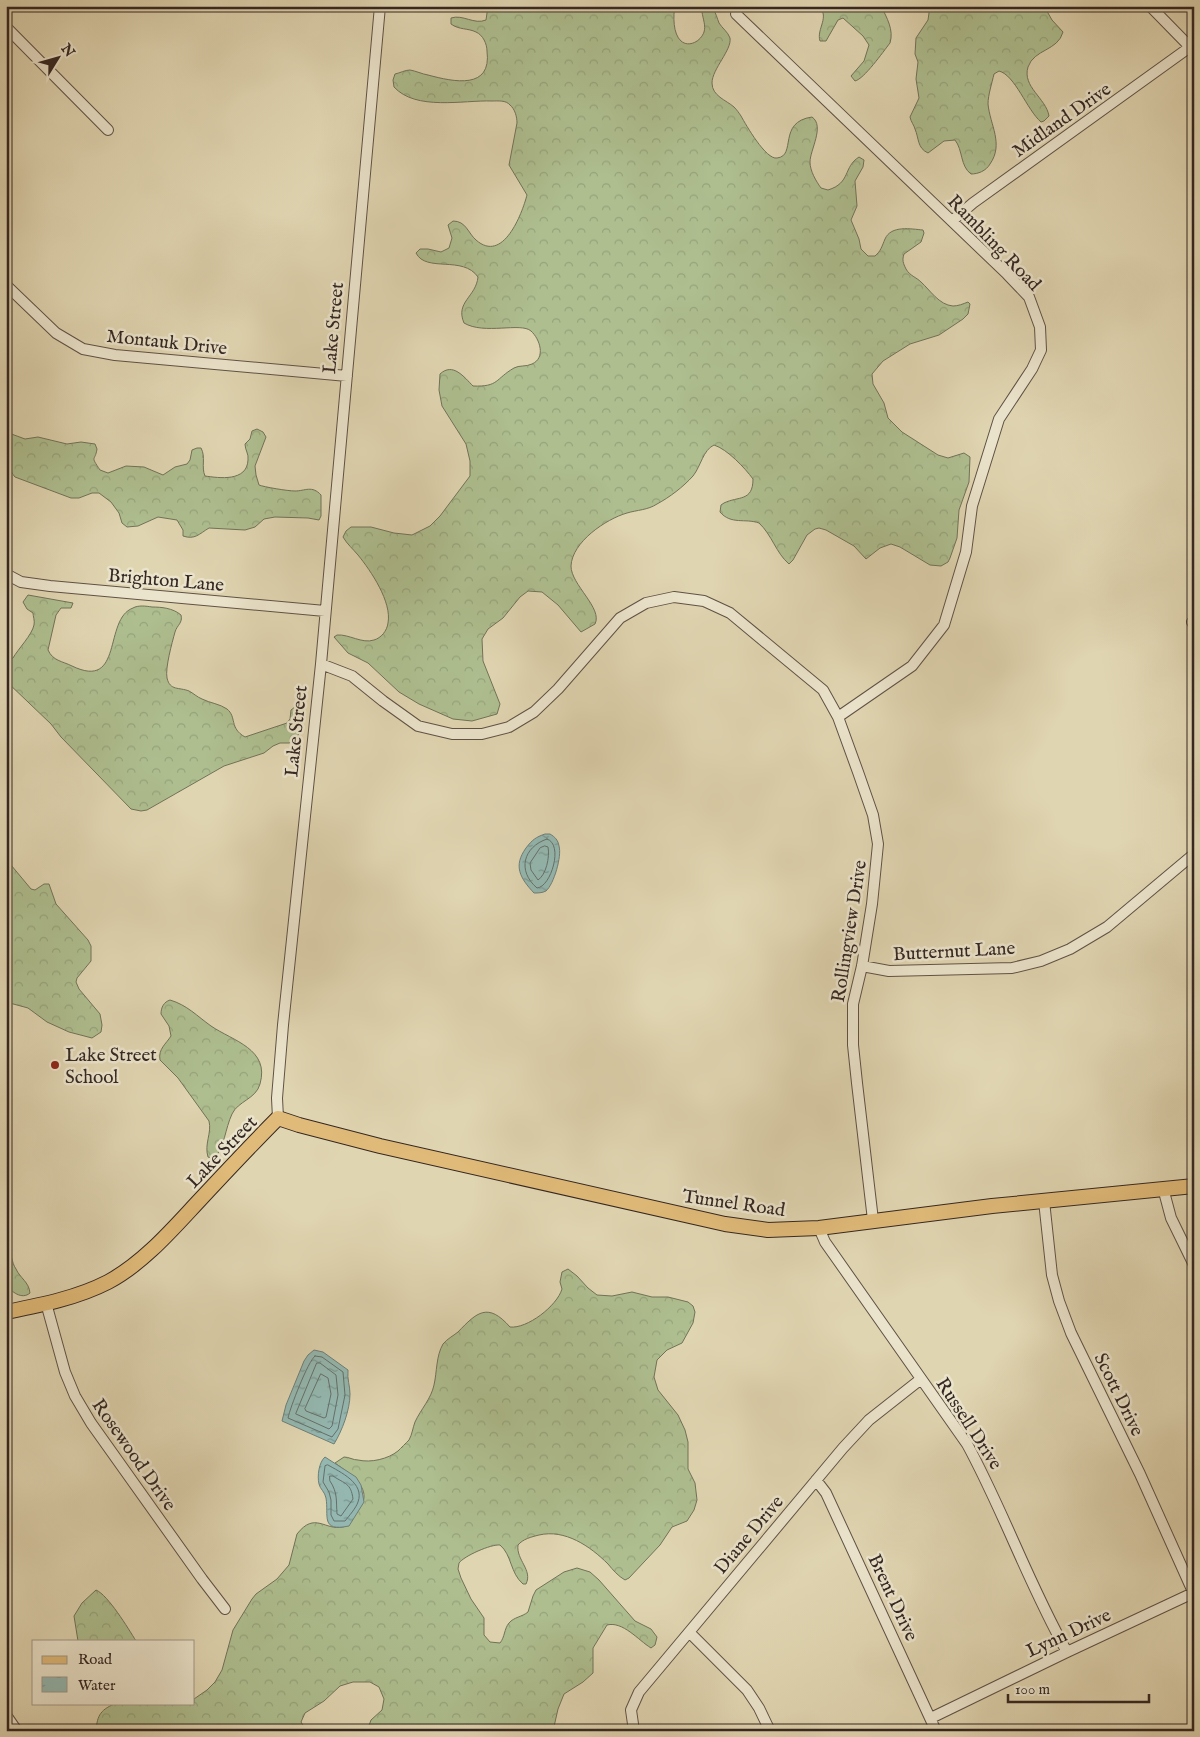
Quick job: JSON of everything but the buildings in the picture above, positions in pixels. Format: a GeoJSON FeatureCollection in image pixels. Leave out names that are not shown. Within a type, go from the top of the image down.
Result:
{"type":"FeatureCollection","features":[{"type":"Feature","properties":{"kind":"main road","name":"Tunnel Road"},"geometry":{"type":"LineString","coordinates":[[278,1118],[357,1140],[725,1224],[768,1230],[819,1228],[873,1220],[1194,1186]]}},
{"type":"Feature","properties":{"kind":"main road","name":"Lake Street"},"geometry":{"type":"LineString","coordinates":[[6,1312],[89,1291],[110,1281],[137,1261],[174,1228],[251,1144],[278,1118]]}},
{"type":"Feature","properties":{"kind":"street","name":"Lake Street"},"geometry":{"type":"LineString","coordinates":[[278,1118],[277,1098],[283,1025],[321,664],[380,6]]}},
{"type":"Feature","properties":{"kind":"street"},"geometry":{"type":"LineString","coordinates":[[1150,6],[1192,49]]}},
{"type":"Feature","properties":{"kind":"street","name":"Rambling Road"},"geometry":{"type":"LineString","coordinates":[[736,14],[1029,297],[1040,327],[1041,350],[1032,369],[999,419],[975,497],[966,552],[944,625],[912,666],[838,717]]}},
{"type":"Feature","properties":{"kind":"street"},"geometry":{"type":"LineString","coordinates":[[6,27],[108,130]]}},
{"type":"Feature","properties":{"kind":"street","name":"Midland Drive"},"geometry":{"type":"LineString","coordinates":[[952,221],[973,203],[1192,49]]}},
{"type":"Feature","properties":{"kind":"street","name":"Montauk Drive"},"geometry":{"type":"LineString","coordinates":[[6,285],[56,333],[83,349],[115,355],[347,376]]}},
{"type":"Feature","properties":{"kind":"street","name":"Brighton Lane"},"geometry":{"type":"LineString","coordinates":[[6,574],[21,582],[50,586],[325,610]]}},
{"type":"Feature","properties":{"kind":"street","name":"Rollingview Drive"},"geometry":{"type":"LineString","coordinates":[[321,664],[352,676],[418,726],[452,734],[482,734],[509,727],[534,712],[558,689],[620,618],[646,603],[674,597],[704,601],[730,613],[823,690],[838,717],[873,815],[878,844],[875,886],[862,966],[853,1004],[853,1045],[873,1220]]}},
{"type":"Feature","properties":{"kind":"street","name":"Butternut Lane"},"geometry":{"type":"LineString","coordinates":[[862,966],[889,972],[1012,968],[1040,960],[1070,949],[1107,927],[1194,854]]}},
{"type":"Feature","properties":{"kind":"street"},"geometry":{"type":"LineString","coordinates":[[1163,1188],[1171,1218],[1194,1265]]}},
{"type":"Feature","properties":{"kind":"street","name":"Scott Drive"},"geometry":{"type":"LineString","coordinates":[[1044,1202],[1052,1276],[1071,1333],[1140,1474],[1194,1593]]}},
{"type":"Feature","properties":{"kind":"street","name":"Russell Drive"},"geometry":{"type":"LineString","coordinates":[[819,1228],[825,1242],[967,1444],[984,1474],[1048,1619],[1067,1652]]}},
{"type":"Feature","properties":{"kind":"street","name":"Rosewood Drive"},"geometry":{"type":"LineString","coordinates":[[46,1303],[65,1372],[75,1396],[91,1423],[202,1579],[225,1608]]}},
{"type":"Feature","properties":{"kind":"street","name":"Diane Drive"},"geometry":{"type":"LineString","coordinates":[[634,1731],[631,1710],[639,1692],[816,1480],[869,1420],[921,1379]]}},
{"type":"Feature","properties":{"kind":"street","name":"Brent Drive"},"geometry":{"type":"LineString","coordinates":[[816,1480],[826,1493],[936,1731]]}},
{"type":"Feature","properties":{"kind":"street","name":"Lynn Drive"},"geometry":{"type":"LineString","coordinates":[[931,1718],[1194,1593]]}},
{"type":"Feature","properties":{"kind":"street"},"geometry":{"type":"LineString","coordinates":[[690,1633],[747,1690],[759,1708],[770,1731]]}},
{"type":"Feature","properties":{"kind":"street"},"geometry":{"type":"LineString","coordinates":[[6,1715],[17,1731]]}},
{"type":"Feature","properties":{"kind":"green space"},"geometry":{"type":"Polygon","coordinates":[[[488,6],[675,6],[676,34],[681,41],[688,44],[698,41],[704,32],[705,25],[702,12],[707,7],[713,9],[719,23],[730,38],[728,48],[713,78],[714,91],[737,110],[767,154],[777,158],[783,156],[795,125],[801,120],[812,117],[816,121],[817,132],[810,165],[821,188],[828,190],[835,187],[844,179],[854,161],[859,157],[864,160],[863,167],[855,181],[857,206],[851,220],[861,249],[868,256],[875,256],[885,239],[892,232],[902,229],[923,230],[921,242],[904,254],[903,262],[906,269],[943,303],[953,306],[968,302],[970,304],[968,314],[939,335],[910,344],[883,361],[872,374],[873,384],[884,403],[888,418],[902,432],[938,455],[948,458],[964,453],[970,457],[969,482],[959,510],[957,538],[948,562],[941,566],[930,565],[900,547],[891,544],[880,548],[866,559],[854,546],[819,528],[807,535],[789,564],[759,523],[733,520],[720,512],[721,505],[724,503],[748,495],[753,479],[741,464],[714,445],[707,451],[693,476],[676,492],[654,506],[627,513],[610,520],[600,526],[577,548],[571,566],[572,573],[595,611],[595,624],[581,632],[558,605],[542,592],[528,591],[520,597],[503,618],[488,629],[482,639],[483,661],[500,704],[497,714],[472,721],[453,719],[419,704],[399,692],[368,663],[348,653],[334,637],[342,635],[365,641],[374,640],[383,634],[388,623],[387,606],[384,596],[369,569],[343,537],[346,531],[351,527],[371,527],[412,535],[430,526],[440,516],[470,476],[470,461],[466,444],[442,406],[439,390],[440,374],[445,371],[454,370],[473,386],[488,385],[496,382],[514,368],[532,364],[539,357],[540,353],[537,339],[531,331],[526,329],[482,328],[464,323],[462,310],[474,290],[478,277],[471,270],[463,267],[428,262],[421,259],[416,253],[420,249],[441,252],[449,248],[452,238],[448,225],[453,221],[464,225],[476,240],[486,246],[495,246],[510,234],[521,213],[527,195],[509,165],[517,123],[514,111],[508,103],[499,101],[427,102],[403,94],[394,87],[393,80],[395,74],[408,70],[459,81],[477,78],[484,72],[487,64],[487,48],[483,37],[476,32],[451,24],[451,18],[460,17],[477,21],[486,20],[488,6]]]}},
{"type":"Feature","properties":{"kind":"green space"},"geometry":{"type":"Polygon","coordinates":[[[818,6],[881,6],[888,20],[891,33],[890,43],[859,79],[855,81],[851,76],[864,61],[869,45],[863,36],[843,18],[838,20],[826,41],[820,41],[819,36],[823,14],[818,6]]]}},
{"type":"Feature","properties":{"kind":"green space"},"geometry":{"type":"Polygon","coordinates":[[[930,6],[1044,6],[1052,20],[1063,32],[1056,43],[1035,57],[1028,67],[1028,81],[1044,104],[1049,116],[1044,121],[1041,122],[1036,117],[1016,86],[1005,74],[999,71],[994,74],[988,104],[995,134],[996,149],[994,157],[988,166],[979,173],[971,174],[967,171],[955,140],[944,141],[928,153],[924,151],[920,146],[915,128],[910,119],[919,98],[916,79],[918,62],[915,54],[916,38],[928,20],[930,6]]]}},
{"type":"Feature","properties":{"kind":"green space"},"geometry":{"type":"Polygon","coordinates":[[[257,429],[263,432],[266,437],[255,466],[259,485],[295,491],[315,490],[321,495],[321,516],[319,520],[275,517],[264,519],[255,527],[245,530],[209,528],[197,536],[191,537],[183,536],[183,530],[177,520],[158,517],[138,526],[127,527],[122,523],[119,513],[111,502],[99,493],[71,498],[15,477],[11,472],[6,456],[6,432],[25,439],[38,437],[67,444],[81,442],[95,444],[97,449],[95,462],[100,470],[108,473],[126,466],[144,467],[163,475],[175,467],[187,464],[192,450],[201,448],[205,476],[224,478],[243,472],[248,458],[245,444],[250,439],[252,431],[257,429]]]}},
{"type":"Feature","properties":{"kind":"green space"},"geometry":{"type":"Polygon","coordinates":[[[28,595],[73,603],[71,608],[61,608],[56,615],[48,650],[58,660],[88,671],[99,669],[106,662],[118,625],[124,615],[133,608],[142,606],[171,609],[181,615],[181,620],[175,632],[169,655],[167,678],[170,685],[189,691],[200,698],[227,709],[232,715],[237,730],[245,737],[287,723],[290,719],[291,710],[295,707],[300,718],[297,740],[289,743],[280,743],[264,753],[224,766],[147,810],[131,809],[61,737],[51,724],[6,681],[6,661],[13,658],[31,633],[34,625],[33,613],[27,609],[23,602],[28,595]]]}},
{"type":"Feature","properties":{"kind":"green space"},"geometry":{"type":"Polygon","coordinates":[[[6,859],[31,889],[35,890],[44,884],[49,884],[56,904],[88,940],[91,946],[91,961],[77,978],[76,982],[79,989],[100,1014],[101,1032],[92,1038],[69,1032],[47,1022],[28,1008],[6,1002],[6,859]]]}},
{"type":"Feature","properties":{"kind":"green space"},"geometry":{"type":"Polygon","coordinates":[[[170,1000],[187,1008],[211,1026],[248,1048],[260,1062],[262,1072],[258,1089],[251,1097],[238,1106],[232,1114],[223,1143],[214,1159],[208,1157],[207,1152],[210,1130],[209,1121],[178,1078],[160,1060],[161,1050],[171,1036],[169,1026],[161,1014],[163,1005],[170,1000]]]}},
{"type":"Feature","properties":{"kind":"green space"},"geometry":{"type":"Polygon","coordinates":[[[6,1243],[14,1266],[28,1286],[30,1293],[27,1295],[17,1294],[6,1284],[6,1243]]]}},
{"type":"Feature","properties":{"kind":"green space"},"geometry":{"type":"Polygon","coordinates":[[[568,1269],[597,1295],[612,1296],[632,1292],[652,1297],[668,1297],[688,1302],[693,1306],[695,1312],[693,1323],[682,1343],[667,1350],[657,1360],[654,1377],[658,1390],[678,1415],[685,1430],[688,1442],[688,1469],[695,1483],[697,1500],[694,1510],[687,1521],[672,1527],[660,1545],[625,1580],[601,1557],[585,1545],[558,1534],[530,1537],[518,1545],[519,1555],[526,1569],[528,1579],[526,1584],[519,1580],[507,1554],[500,1545],[484,1548],[466,1557],[459,1563],[458,1569],[471,1599],[484,1618],[484,1635],[490,1642],[500,1643],[509,1623],[528,1612],[536,1590],[564,1572],[577,1568],[590,1572],[635,1621],[651,1629],[657,1637],[655,1645],[651,1648],[625,1628],[607,1625],[593,1648],[593,1673],[564,1694],[553,1731],[367,1731],[371,1720],[382,1710],[384,1699],[379,1687],[370,1682],[353,1682],[340,1686],[324,1701],[305,1713],[301,1722],[306,1730],[309,1731],[148,1731],[135,1728],[121,1731],[96,1731],[97,1721],[101,1713],[115,1704],[195,1704],[195,1698],[215,1682],[222,1670],[233,1630],[252,1599],[277,1579],[289,1565],[297,1534],[303,1527],[315,1523],[337,1528],[343,1527],[351,1522],[362,1504],[364,1497],[358,1482],[335,1463],[344,1457],[363,1461],[379,1460],[398,1451],[409,1440],[415,1422],[431,1395],[439,1354],[443,1344],[471,1319],[483,1313],[495,1314],[510,1327],[517,1327],[533,1320],[548,1309],[559,1296],[562,1289],[560,1282],[562,1272],[568,1269]]]}},
{"type":"Feature","properties":{"kind":"green space"},"geometry":{"type":"Polygon","coordinates":[[[96,1590],[101,1593],[123,1620],[135,1640],[78,1640],[74,1616],[82,1603],[96,1590]]]}},
{"type":"Feature","properties":{"kind":"water"},"geometry":{"type":"Polygon","coordinates":[[[545,834],[550,834],[558,842],[560,851],[558,863],[546,891],[534,893],[522,877],[519,866],[522,854],[530,843],[545,834]]]}},
{"type":"Feature","properties":{"kind":"water"},"geometry":{"type":"Polygon","coordinates":[[[314,1350],[323,1352],[348,1370],[349,1407],[343,1427],[334,1444],[282,1421],[286,1405],[304,1361],[314,1350]]]}},
{"type":"Feature","properties":{"kind":"water"},"geometry":{"type":"Polygon","coordinates":[[[325,1457],[356,1477],[361,1485],[364,1502],[349,1526],[334,1527],[328,1521],[326,1498],[318,1477],[320,1466],[325,1457]]]}},
{"type":"Feature","properties":{"kind":"place","name":"Lake Street School"},"geometry":{"type":"Point","coordinates":[55,1065]}}]}
